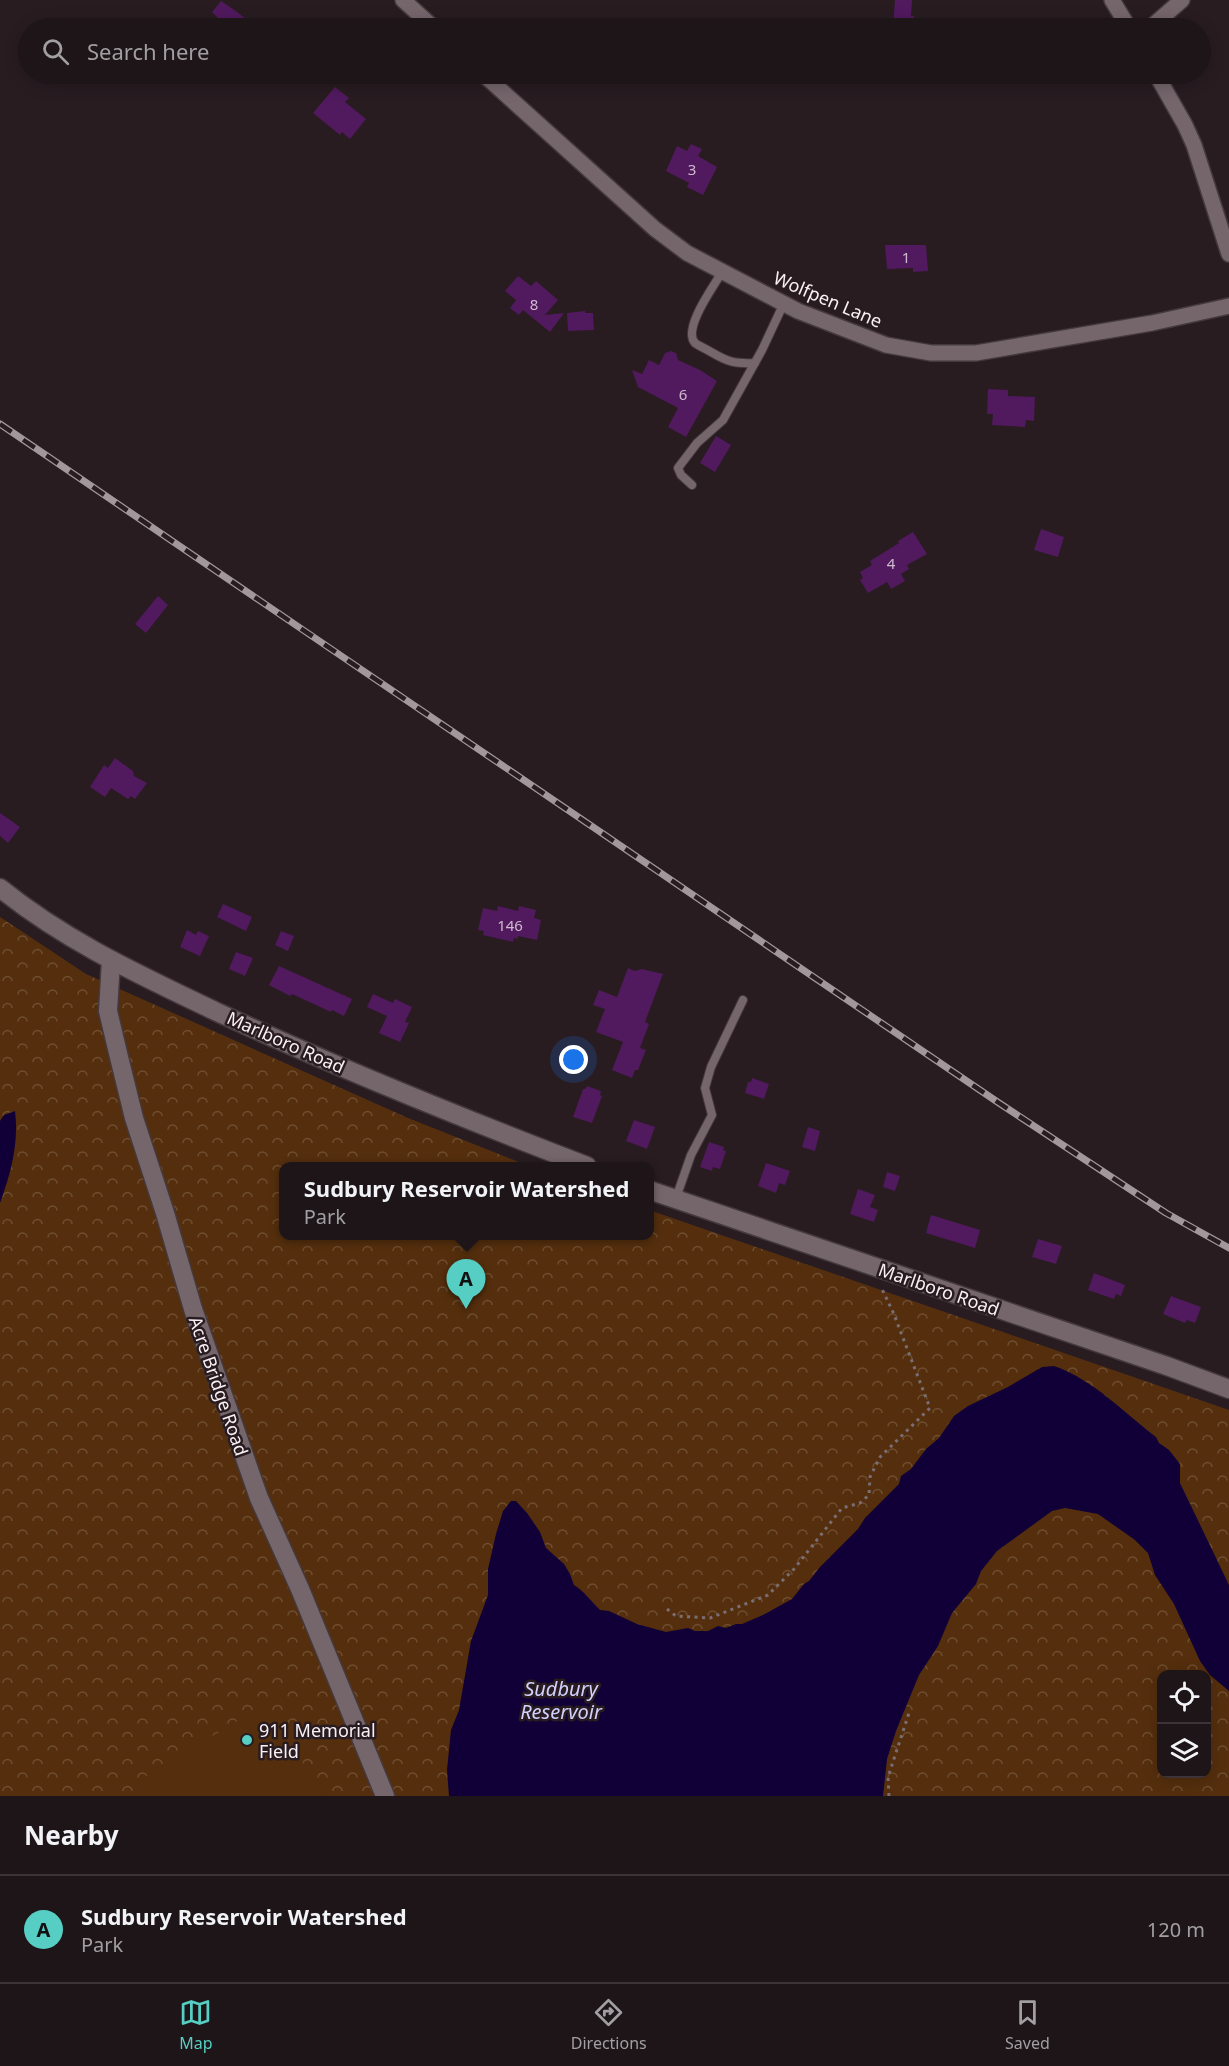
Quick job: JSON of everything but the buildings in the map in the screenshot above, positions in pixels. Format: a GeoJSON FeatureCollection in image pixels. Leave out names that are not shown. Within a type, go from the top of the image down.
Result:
{"type":"FeatureCollection","features":[{"type":"Feature","properties":{"kind":"main road","name":"Marlboro Road"},"geometry":{"type":"LineString","coordinates":[[0,888],[53,928],[111,960],[291,1046],[574,1162]]}},
{"type":"Feature","properties":{"kind":"main road","name":"Acre Bridge Road"},"geometry":{"type":"LineString","coordinates":[[111,960],[108,1011],[134,1118],[193,1310],[259,1498],[300,1589],[385,1796]]}},
{"type":"Feature","properties":{"kind":"main road","name":"Marlboro Road"},"geometry":{"type":"LineString","coordinates":[[654,1192],[1229,1389]]}},
{"type":"Feature","properties":{"kind":"street"},"geometry":{"type":"LineString","coordinates":[[403,0],[423,18]]}},
{"type":"Feature","properties":{"kind":"street"},"geometry":{"type":"LineString","coordinates":[[1112,0],[1123,18]]}},
{"type":"Feature","properties":{"kind":"street"},"geometry":{"type":"LineString","coordinates":[[1161,18],[1182,0]]}},
{"type":"Feature","properties":{"kind":"street","name":"Wolfpen Lane"},"geometry":{"type":"LineString","coordinates":[[494,84],[670,242],[722,272],[784,303],[886,345],[908,350],[953,354],[999,350],[1152,323],[1229,306]]}},
{"type":"Feature","properties":{"kind":"street"},"geometry":{"type":"LineString","coordinates":[[1161,84],[1194,145],[1229,254]]}},
{"type":"Feature","properties":{"kind":"lane"},"geometry":{"type":"LineString","coordinates":[[722,272],[691,328],[691,335],[695,343],[727,361],[737,364],[755,363]]}},
{"type":"Feature","properties":{"kind":"lane"},"geometry":{"type":"LineString","coordinates":[[692,485],[681,475],[678,468],[697,443],[723,420],[755,363],[784,303]]}},
{"type":"Feature","properties":{"kind":"lane"},"geometry":{"type":"LineString","coordinates":[[675,1200],[691,1155],[712,1115],[705,1088],[711,1067],[743,1000]]}},
{"type":"Feature","properties":{"kind":"path"},"geometry":{"type":"LineString","coordinates":[[668,1609],[676,1616],[710,1618],[768,1595],[794,1569],[842,1508],[860,1503],[869,1495],[870,1477],[880,1457],[930,1408],[881,1286],[883,1270]]}},
{"type":"Feature","properties":{"kind":"path"},"geometry":{"type":"LineString","coordinates":[[889,1796],[888,1777],[909,1713]]}},
{"type":"Feature","properties":{"kind":"green space"},"geometry":{"type":"Polygon","coordinates":[[[0,917],[86,974],[408,1118],[519,1162],[279,1162],[279,1240],[654,1240],[654,1212],[1229,1410],[1229,1796],[0,1796],[0,917]]]}},
{"type":"Feature","properties":{"kind":"green space","name":"911 Memorial Field"},"geometry":{"type":"Polygon","coordinates":[[[267,1703],[323,1796],[154,1796],[143,1778],[267,1703]]]}},
{"type":"Feature","properties":{"kind":"water"},"geometry":{"type":"Polygon","coordinates":[[[15,1111],[16,1135],[13,1158],[0,1203],[0,1121],[4,1115],[15,1111]]]}},
{"type":"Feature","properties":{"kind":"water","name":"Sudbury Reservoir"},"geometry":{"type":"Polygon","coordinates":[[[1054,1366],[1069,1372],[1108,1397],[1156,1437],[1180,1464],[1180,1483],[1229,1585],[1229,1691],[1211,1676],[1211,1670],[1206,1670],[1200,1661],[1174,1604],[1155,1575],[1148,1553],[1135,1540],[1098,1514],[1065,1508],[1052,1511],[997,1551],[981,1571],[976,1584],[952,1613],[938,1646],[919,1675],[896,1731],[887,1759],[883,1796],[449,1796],[447,1770],[451,1730],[459,1710],[471,1641],[488,1595],[488,1569],[496,1534],[503,1511],[511,1501],[516,1501],[527,1513],[540,1532],[546,1548],[564,1564],[574,1585],[600,1610],[609,1611],[637,1624],[666,1632],[688,1628],[695,1631],[708,1631],[718,1626],[726,1628],[742,1624],[792,1599],[899,1484],[901,1476],[911,1469],[926,1449],[939,1438],[954,1416],[968,1406],[1008,1387],[1042,1367],[1054,1366]]]}},
{"type":"Feature","properties":{"kind":"railway"},"geometry":{"type":"LineString","coordinates":[[0,424],[999,1103],[1166,1213],[1229,1248]]}},
{"type":"Feature","properties":{"kind":"place","name":"Sudbury Reservoir Watershed"},"geometry":{"type":"Point","coordinates":[466,1309]}},
{"type":"Feature","properties":{"kind":"place","name":"911 Memorial Field"},"geometry":{"type":"Point","coordinates":[247,1740]}}]}
